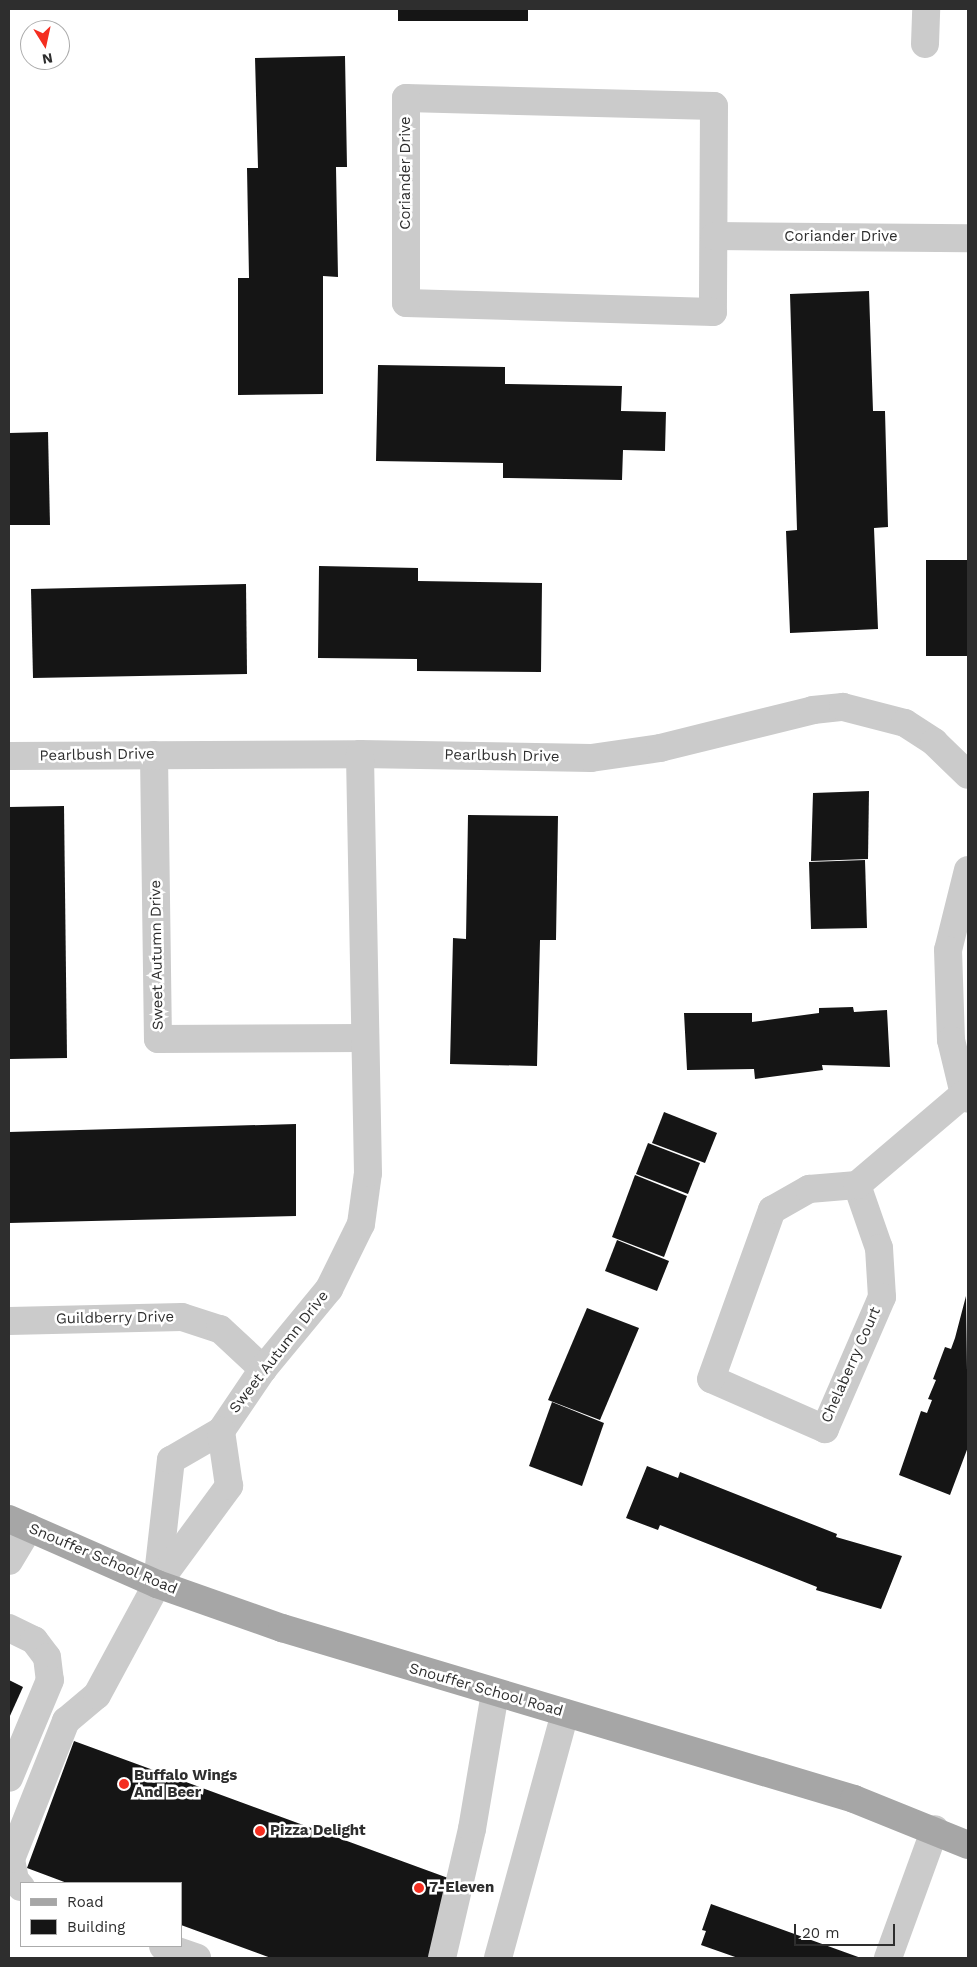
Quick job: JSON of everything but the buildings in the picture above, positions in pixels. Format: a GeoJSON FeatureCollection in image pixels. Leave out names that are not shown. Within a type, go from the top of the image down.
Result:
{"type":"FeatureCollection","features":[{"type":"Feature","properties":{"kind":"main road","name":"Snouffer School Road"},"geometry":{"type":"LineString","coordinates":[[19,1524],[157,1584],[300,1634],[854,1799],[935,1829],[968,1845]]}},
{"type":"Feature","properties":{"kind":"street"},"geometry":{"type":"LineString","coordinates":[[925,44],[926,9]]}},
{"type":"Feature","properties":{"kind":"street","name":"Coriander Drive"},"geometry":{"type":"LineString","coordinates":[[406,98],[714,106],[714,236],[713,312],[406,303],[406,98]]}},
{"type":"Feature","properties":{"kind":"street","name":"Coriander Drive"},"geometry":{"type":"LineString","coordinates":[[714,236],[968,238]]}},
{"type":"Feature","properties":{"kind":"street","name":"Pearlbush Drive"},"geometry":{"type":"LineString","coordinates":[[9,756],[360,754],[591,758],[660,748],[813,710],[843,707],[905,723],[934,742],[968,775]]}},
{"type":"Feature","properties":{"kind":"street","name":"Sweet Autumn Drive"},"geometry":{"type":"LineString","coordinates":[[154,754],[158,1038],[364,1038]]}},
{"type":"Feature","properties":{"kind":"street","name":"Sweet Autumn Drive"},"geometry":{"type":"LineString","coordinates":[[157,1584],[171,1460],[221,1431],[263,1369],[329,1289],[361,1224],[368,1174],[360,754]]}},
{"type":"Feature","properties":{"kind":"street"},"geometry":{"type":"LineString","coordinates":[[856,1185],[966,1097],[950,1040],[948,950],[968,870]]}},
{"type":"Feature","properties":{"kind":"street","name":"Chelaberry Court"},"geometry":{"type":"LineString","coordinates":[[856,1185],[879,1248],[882,1297],[825,1429],[711,1380],[772,1210],[809,1189],[856,1185]]}},
{"type":"Feature","properties":{"kind":"street","name":"Guildberry Drive"},"geometry":{"type":"LineString","coordinates":[[9,1321],[182,1316],[220,1329],[263,1369]]}},
{"type":"Feature","properties":{"kind":"street"},"geometry":{"type":"LineString","coordinates":[[20,1886],[15,1880],[11,1859],[66,1721],[97,1695],[157,1584],[228,1486],[221,1431]]}},
{"type":"Feature","properties":{"kind":"street"},"geometry":{"type":"LineString","coordinates":[[9,1561],[19,1524]]}},
{"type":"Feature","properties":{"kind":"street"},"geometry":{"type":"LineString","coordinates":[[9,1628],[34,1640],[47,1657],[50,1680],[9,1778]]}},
{"type":"Feature","properties":{"kind":"street"},"geometry":{"type":"LineString","coordinates":[[442,1958],[472,1829],[495,1693]]}},
{"type":"Feature","properties":{"kind":"street"},"geometry":{"type":"LineString","coordinates":[[498,1958],[565,1713]]}},
{"type":"Feature","properties":{"kind":"street"},"geometry":{"type":"LineString","coordinates":[[888,1958],[935,1829]]}},
{"type":"Feature","properties":{"kind":"street"},"geometry":{"type":"LineString","coordinates":[[166,1947],[198,1958]]}},
{"type":"Feature","properties":{"kind":"place","name":"Buffalo Wings And Beer"},"geometry":{"type":"Point","coordinates":[124,1784]}},
{"type":"Feature","properties":{"kind":"place","name":"Pizza Delight"},"geometry":{"type":"Point","coordinates":[260,1831]}},
{"type":"Feature","properties":{"kind":"place","name":"7-Eleven"},"geometry":{"type":"Point","coordinates":[419,1888]}}]}
